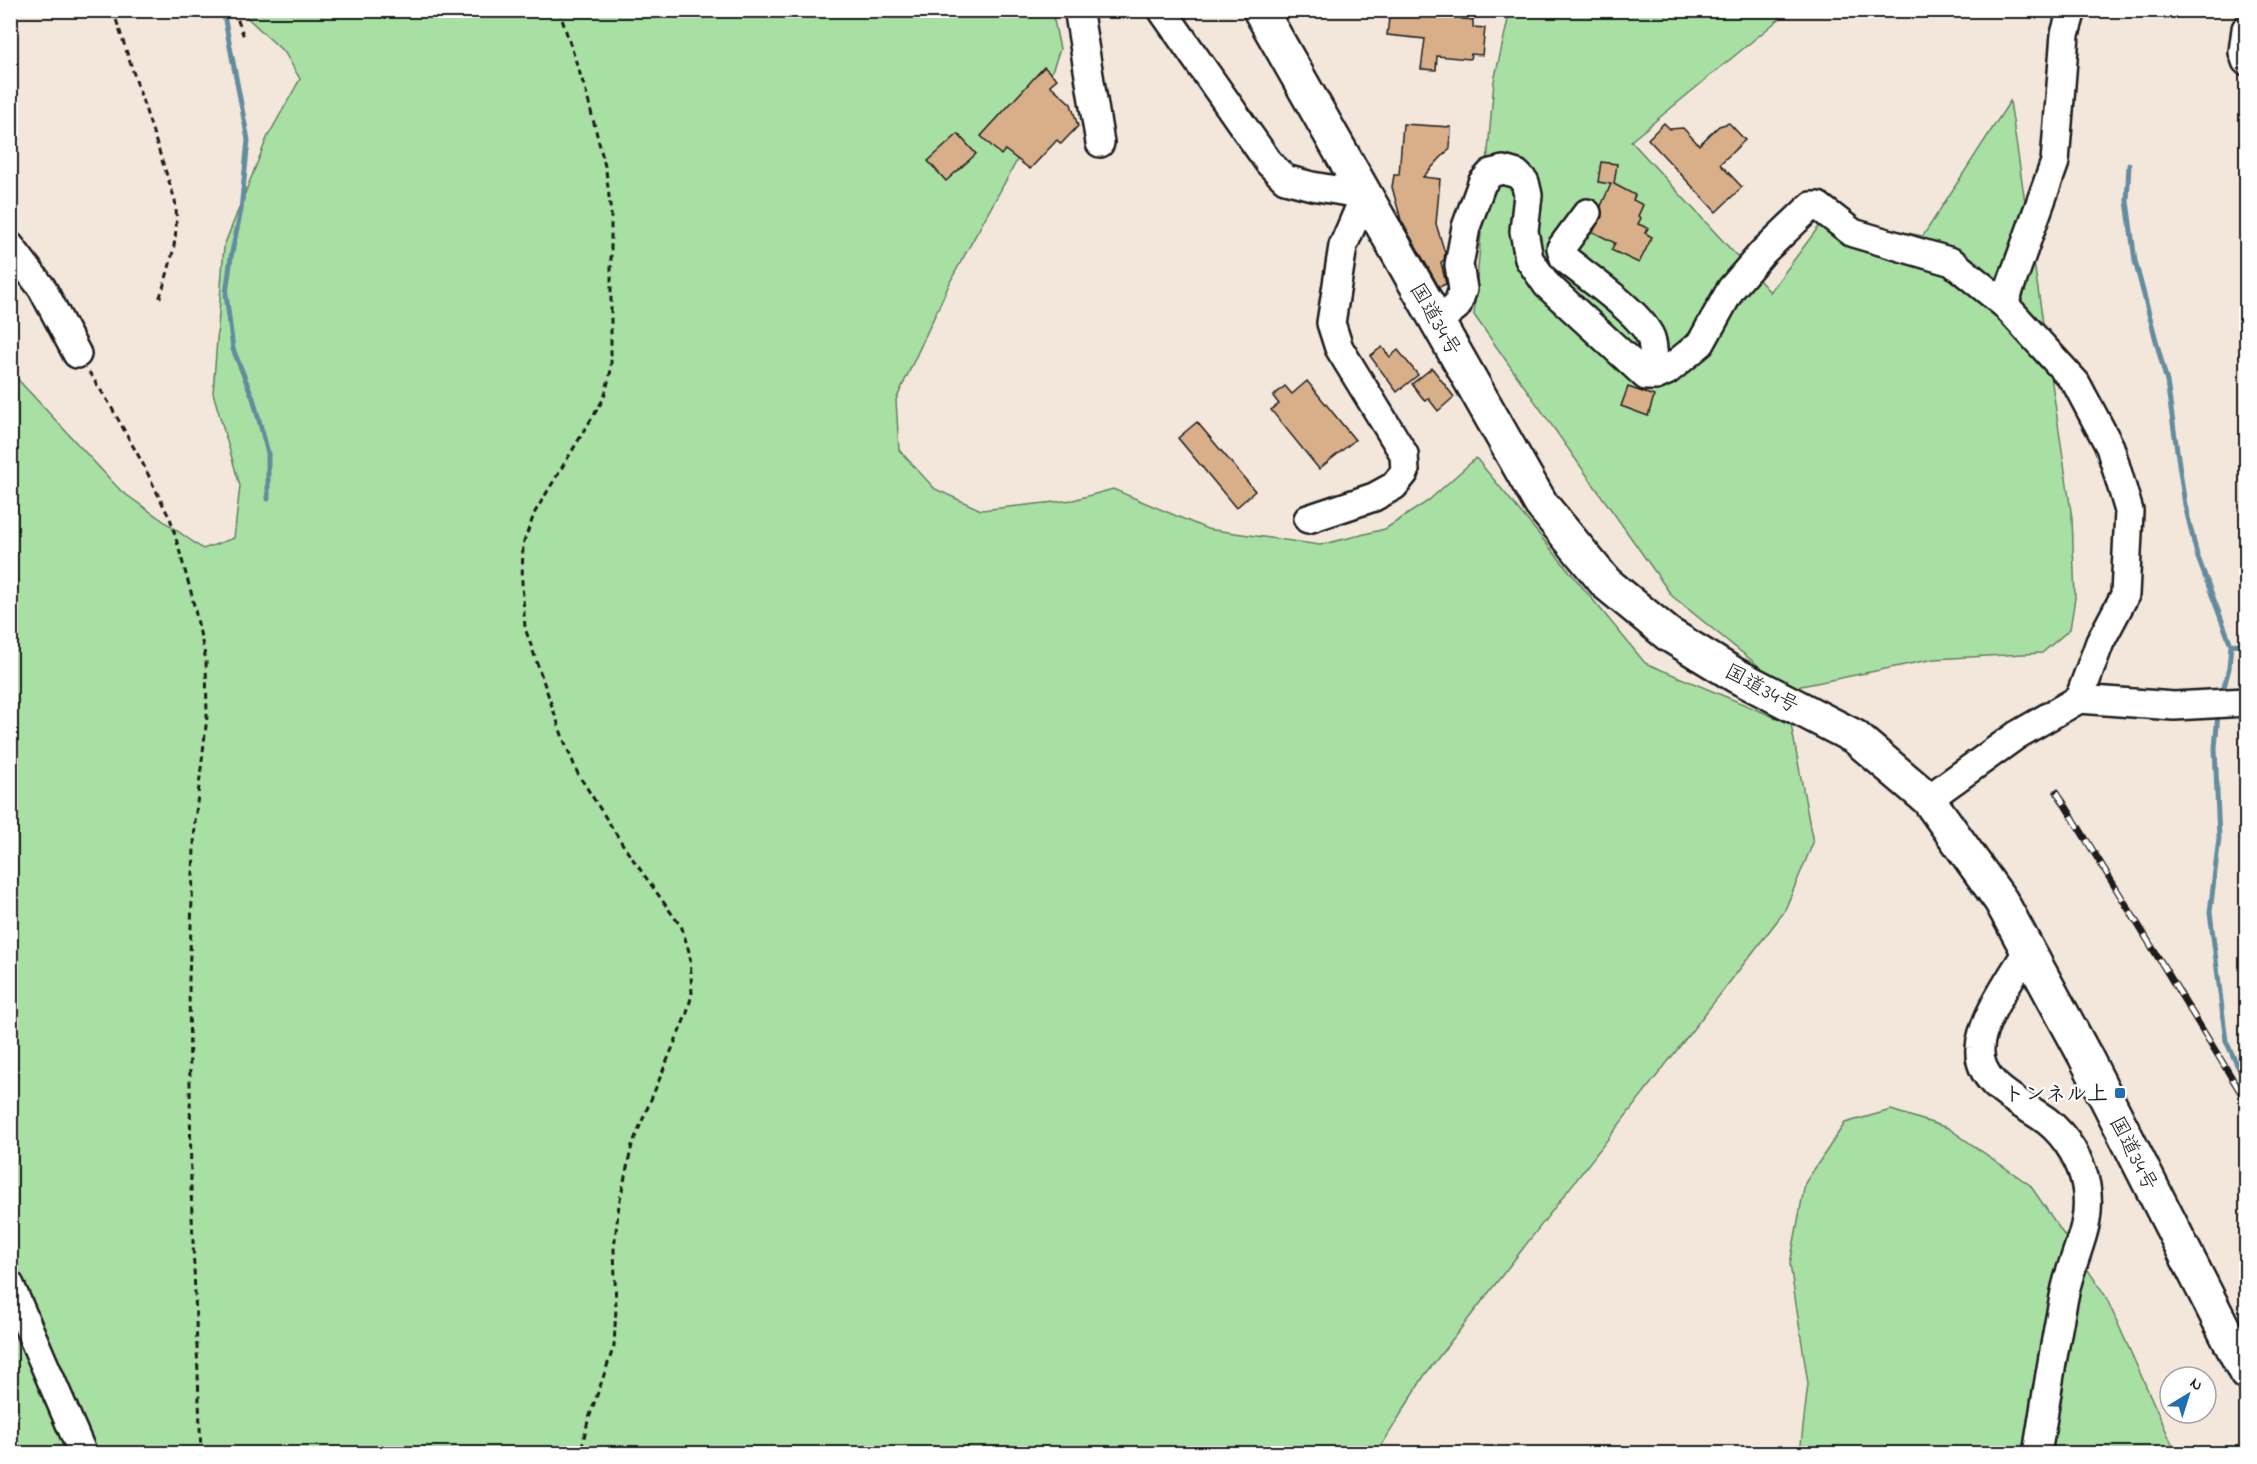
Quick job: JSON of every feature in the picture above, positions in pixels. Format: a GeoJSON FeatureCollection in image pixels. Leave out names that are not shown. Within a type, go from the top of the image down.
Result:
{"type":"FeatureCollection","features":[{"type":"Feature","properties":{"kind":"highway","name":"国道34号"},"geometry":{"type":"LineString","coordinates":[[1260,10],[1541,504],[1606,583],[1668,634],[1735,675],[1855,737],[1928,799],[2001,901],[2085,1056],[2247,1373]]}},
{"type":"Feature","properties":{"kind":"street"},"geometry":{"type":"LineString","coordinates":[[1080,10],[1101,143]]}},
{"type":"Feature","properties":{"kind":"street"},"geometry":{"type":"LineString","coordinates":[[1162,10],[1269,163],[1285,179],[1365,195],[1343,246],[1331,323],[1340,348],[1404,453],[1405,472],[1394,486],[1374,497],[1308,519]]}},
{"type":"Feature","properties":{"kind":"street"},"geometry":{"type":"LineString","coordinates":[[2004,304],[2055,162],[2065,34],[2072,10]]}},
{"type":"Feature","properties":{"kind":"street"},"geometry":{"type":"LineString","coordinates":[[2247,28],[2243,52],[2247,61]]}},
{"type":"Feature","properties":{"kind":"street"},"geometry":{"type":"LineString","coordinates":[[1437,322],[1457,306],[1463,289],[1459,265],[1466,227],[1482,183],[1491,173],[1503,170],[1517,174],[1525,182],[1528,195],[1524,231],[1529,259],[1547,285],[1646,375],[1653,376],[1667,370],[1701,343],[1731,289],[1763,252],[1811,206],[1818,206],[1853,232],[1952,262],[2004,304],[2076,383],[2110,447],[2129,511],[2125,595],[2100,642],[2079,699]]}},
{"type":"Feature","properties":{"kind":"street"},"geometry":{"type":"LineString","coordinates":[[1587,213],[1561,248],[1564,258],[1634,315],[1647,330],[1652,340],[1653,376]]}},
{"type":"Feature","properties":{"kind":"street"},"geometry":{"type":"LineString","coordinates":[[10,246],[42,288],[77,354]]}},
{"type":"Feature","properties":{"kind":"street"},"geometry":{"type":"LineString","coordinates":[[1928,799],[2017,735],[2079,699],[2174,706],[2247,702]]}},
{"type":"Feature","properties":{"kind":"street"},"geometry":{"type":"LineString","coordinates":[[2028,950],[1986,1024],[1980,1048],[1983,1068],[2001,1090],[2048,1122],[2071,1148],[2086,1184],[2089,1215],[2065,1290],[2037,1454]]}},
{"type":"Feature","properties":{"kind":"street"},"geometry":{"type":"LineString","coordinates":[[10,1285],[83,1454]]}},
{"type":"Feature","properties":{"kind":"path"},"geometry":{"type":"LineString","coordinates":[[112,10],[175,200],[177,219],[175,241],[171,263],[159,300]]}},
{"type":"Feature","properties":{"kind":"path"},"geometry":{"type":"LineString","coordinates":[[234,10],[244,37]]}},
{"type":"Feature","properties":{"kind":"path"},"geometry":{"type":"LineString","coordinates":[[559,10],[586,92],[606,170],[611,214],[611,370],[604,398],[535,512],[523,543],[522,582],[525,628],[563,738],[578,774],[627,851],[682,928],[690,954],[692,994],[687,1013],[632,1145],[619,1204],[614,1248],[616,1308],[614,1346],[588,1421],[580,1454]]}},
{"type":"Feature","properties":{"kind":"path"},"geometry":{"type":"LineString","coordinates":[[77,354],[109,402],[171,521],[191,592],[206,660],[207,717],[195,821],[189,979],[192,1188],[201,1454]]}},
{"type":"Feature","properties":{"kind":"green space"},"geometry":{"type":"Polygon","coordinates":[[[240,11],[1052,11],[1060,49],[1025,146],[952,278],[896,400],[899,450],[935,489],[981,510],[1073,500],[1113,489],[1207,529],[1320,545],[1385,529],[1428,501],[1476,458],[1645,663],[1791,724],[1813,843],[1784,912],[1424,1376],[1377,1453],[11,1453],[10,371],[121,491],[203,549],[234,538],[240,486],[213,393],[224,246],[267,138],[300,79],[285,53],[240,11]]]}},
{"type":"Feature","properties":{"kind":"green space"},"geometry":{"type":"Polygon","coordinates":[[[1510,11],[1789,11],[1631,141],[1770,292],[1826,217],[1923,236],[2010,101],[2072,518],[2075,598],[2070,629],[2042,653],[1934,659],[1787,689],[1672,596],[1474,315],[1494,81],[1510,11]]]}},
{"type":"Feature","properties":{"kind":"green space"},"geometry":{"type":"Polygon","coordinates":[[[1891,1110],[1948,1128],[2030,1185],[2105,1295],[2158,1413],[2158,1425],[2163,1425],[2176,1453],[1800,1453],[1808,1384],[1790,1264],[1805,1183],[1845,1123],[1891,1110]]]}},
{"type":"Feature","properties":{"kind":"building"},"geometry":{"type":"Polygon","coordinates":[[[1390,10],[1411,10],[1446,15],[1446,10],[1452,10],[1462,19],[1473,20],[1473,27],[1485,28],[1482,55],[1471,54],[1470,59],[1437,56],[1436,70],[1421,69],[1425,39],[1387,35],[1390,10]]]}},
{"type":"Feature","properties":{"kind":"building"},"geometry":{"type":"Polygon","coordinates":[[[1044,67],[1057,79],[1050,85],[1071,104],[1078,126],[1061,144],[1057,140],[1030,169],[1005,150],[1001,155],[981,136],[1044,67]]]}},
{"type":"Feature","properties":{"kind":"building"},"geometry":{"type":"Polygon","coordinates":[[[1664,123],[1670,129],[1683,128],[1699,145],[1719,126],[1729,123],[1745,140],[1720,164],[1742,187],[1716,212],[1648,139],[1664,123]]]}},
{"type":"Feature","properties":{"kind":"building"},"geometry":{"type":"Polygon","coordinates":[[[1403,124],[1451,127],[1450,148],[1423,177],[1440,179],[1436,224],[1445,253],[1444,260],[1441,262],[1446,284],[1439,287],[1401,220],[1392,187],[1394,175],[1399,175],[1403,124]]]}},
{"type":"Feature","properties":{"kind":"building"},"geometry":{"type":"Polygon","coordinates":[[[958,134],[976,154],[946,181],[928,161],[958,134]]]}},
{"type":"Feature","properties":{"kind":"building"},"geometry":{"type":"Polygon","coordinates":[[[1601,162],[1617,164],[1614,184],[1635,195],[1633,200],[1643,205],[1638,216],[1641,218],[1638,224],[1648,228],[1645,233],[1652,237],[1639,263],[1611,250],[1615,243],[1593,232],[1602,215],[1601,206],[1611,184],[1598,182],[1601,162]]]}},
{"type":"Feature","properties":{"kind":"building"},"geometry":{"type":"Polygon","coordinates":[[[1382,347],[1390,357],[1398,350],[1418,375],[1397,392],[1370,356],[1382,347]]]}},
{"type":"Feature","properties":{"kind":"building"},"geometry":{"type":"Polygon","coordinates":[[[1432,368],[1454,397],[1438,411],[1428,398],[1425,401],[1412,384],[1432,368]]]}},
{"type":"Feature","properties":{"kind":"building"},"geometry":{"type":"Polygon","coordinates":[[[1307,381],[1355,440],[1319,469],[1271,410],[1279,404],[1273,396],[1285,386],[1292,394],[1307,381]]]}},
{"type":"Feature","properties":{"kind":"building"},"geometry":{"type":"Polygon","coordinates":[[[1628,387],[1654,396],[1648,416],[1621,406],[1628,387]]]}},
{"type":"Feature","properties":{"kind":"building"},"geometry":{"type":"Polygon","coordinates":[[[1197,422],[1255,491],[1236,508],[1178,438],[1197,422]]]}},
{"type":"Feature","properties":{"kind":"waterway"},"geometry":{"type":"LineString","coordinates":[[223,10],[248,140],[241,210],[226,294],[233,349],[253,398],[268,453],[268,499]]}},
{"type":"Feature","properties":{"kind":"waterway"},"geometry":{"type":"LineString","coordinates":[[2129,165],[2127,201],[2135,261],[2167,382],[2185,505],[2197,555],[2231,645],[2229,668],[2222,695]]}},
{"type":"Feature","properties":{"kind":"waterway"},"geometry":{"type":"LineString","coordinates":[[2231,645],[2246,643]]}},
{"type":"Feature","properties":{"kind":"waterway"},"geometry":{"type":"LineString","coordinates":[[2218,713],[2215,748],[2219,838],[2210,912],[2226,1041],[2246,1084]]}},
{"type":"Feature","properties":{"kind":"railway"},"geometry":{"type":"LineString","coordinates":[[2057,792],[2246,1101]]}},
{"type":"Feature","properties":{"kind":"place","name":"トンネル上"},"geometry":{"type":"Point","coordinates":[2120,1093]}}]}
